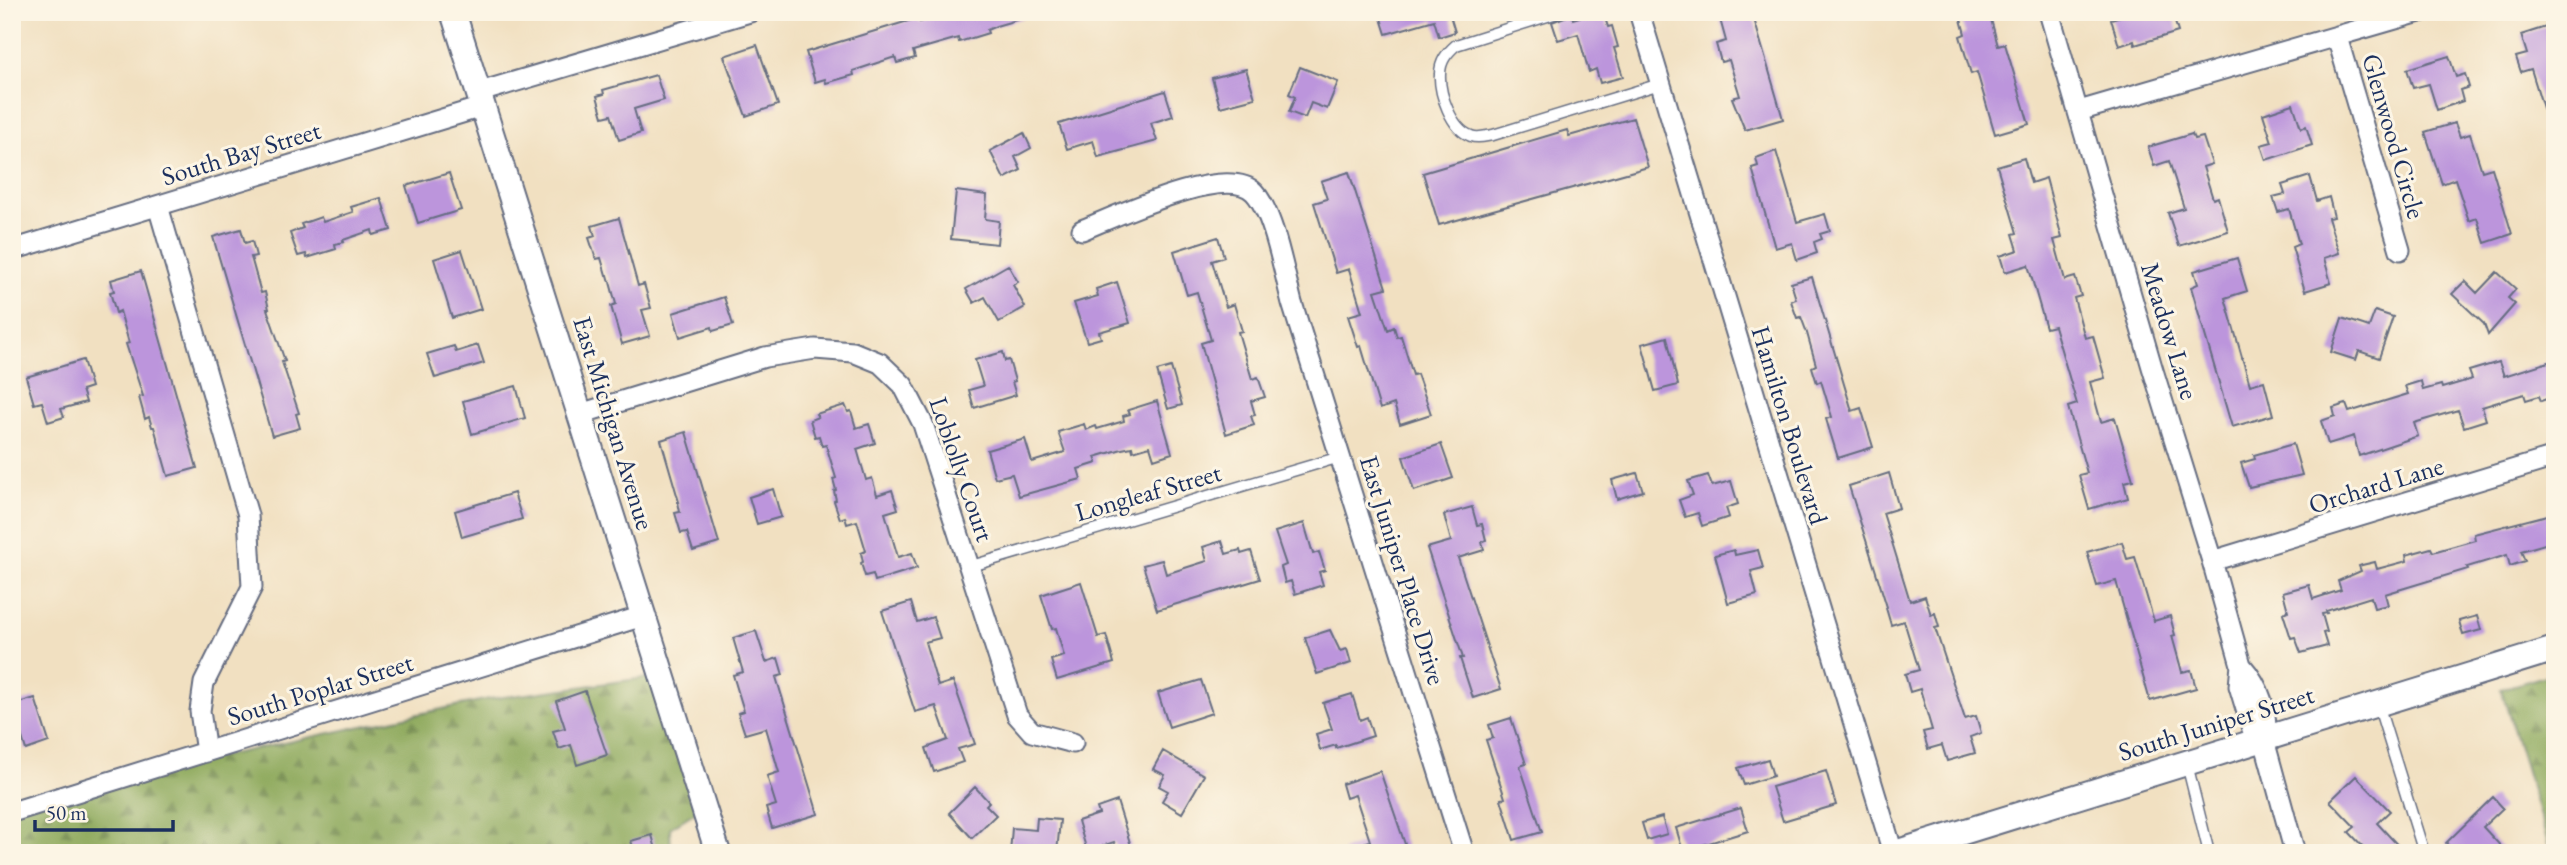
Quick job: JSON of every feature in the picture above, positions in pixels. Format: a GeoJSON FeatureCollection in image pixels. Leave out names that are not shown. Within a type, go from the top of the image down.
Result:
{"type":"FeatureCollection","features":[{"type":"Feature","properties":{"kind":"street","name":"East Michigan Avenue"},"geometry":{"type":"LineString","coordinates":[[453,12],[718,853]]}},
{"type":"Feature","properties":{"kind":"street","name":"South Bay Street"},"geometry":{"type":"LineString","coordinates":[[12,250],[158,206],[750,12]]}},
{"type":"Feature","properties":{"kind":"street","name":"Hamilton Boulevard"},"geometry":{"type":"LineString","coordinates":[[1639,12],[1894,853]]}},
{"type":"Feature","properties":{"kind":"street","name":"Meadow Lane"},"geometry":{"type":"LineString","coordinates":[[2049,12],[2212,561],[2241,665],[2239,685],[2252,729],[2264,740],[2295,853]]}},
{"type":"Feature","properties":{"kind":"street"},"geometry":{"type":"LineString","coordinates":[[2079,111],[2420,12]]}},
{"type":"Feature","properties":{"kind":"street","name":"Glenwood Circle"},"geometry":{"type":"LineString","coordinates":[[2337,37],[2400,250]]}},
{"type":"Feature","properties":{"kind":"street","name":"East Juniper Place Drive"},"geometry":{"type":"LineString","coordinates":[[1082,230],[1189,188],[1218,184],[1241,184],[1253,191],[1266,211],[1292,303],[1464,853]]}},
{"type":"Feature","properties":{"kind":"street"},"geometry":{"type":"LineString","coordinates":[[158,206],[248,515],[253,587],[204,682],[200,711],[206,752]]}},
{"type":"Feature","properties":{"kind":"street","name":"Loblolly Court"},"geometry":{"type":"LineString","coordinates":[[580,414],[765,357],[815,349],[853,352],[880,363],[903,384],[923,424],[1017,715],[1032,732],[1073,743]]}},
{"type":"Feature","properties":{"kind":"street","name":"Orchard Lane"},"geometry":{"type":"LineString","coordinates":[[2212,561],[2555,457]]}},
{"type":"Feature","properties":{"kind":"street","name":"South Poplar Street"},"geometry":{"type":"LineString","coordinates":[[12,812],[643,616]]}},
{"type":"Feature","properties":{"kind":"street","name":"South Juniper Street"},"geometry":{"type":"LineString","coordinates":[[1894,853],[2555,649]]}},
{"type":"Feature","properties":{"kind":"lane"},"geometry":{"type":"LineString","coordinates":[[1560,12],[1456,46],[1443,58],[1440,73],[1442,89],[1453,120],[1460,129],[1469,136],[1493,135],[1660,84]]}},
{"type":"Feature","properties":{"kind":"lane","name":"Longleaf Street"},"geometry":{"type":"LineString","coordinates":[[967,567],[1340,457]]}},
{"type":"Feature","properties":{"kind":"lane"},"geometry":{"type":"LineString","coordinates":[[2378,704],[2424,853]]}},
{"type":"Feature","properties":{"kind":"lane"},"geometry":{"type":"LineString","coordinates":[[2187,763],[2209,853]]}},
{"type":"Feature","properties":{"kind":"green space"},"geometry":{"type":"Polygon","coordinates":[[[2555,673],[2555,853],[2551,853],[2501,689],[2555,673]]]}},
{"type":"Feature","properties":{"kind":"green space"},"geometry":{"type":"Polygon","coordinates":[[[652,677],[697,811],[670,828],[671,853],[12,853],[12,801],[489,699],[652,677]]]}},
{"type":"Feature","properties":{"kind":"building"},"geometry":{"type":"Polygon","coordinates":[[[951,12],[1029,12],[1030,16],[996,26],[987,30],[988,33],[959,42],[958,38],[913,51],[915,58],[897,63],[895,57],[853,71],[854,75],[826,83],[825,79],[815,82],[806,52],[918,18],[920,22],[951,12]]]}},
{"type":"Feature","properties":{"kind":"building"},"geometry":{"type":"Polygon","coordinates":[[[1379,12],[1449,12],[1455,32],[1439,37],[1434,20],[1386,34],[1379,12]]]}},
{"type":"Feature","properties":{"kind":"building"},"geometry":{"type":"Polygon","coordinates":[[[1603,12],[1608,27],[1612,26],[1618,47],[1614,48],[1623,77],[1600,83],[1596,69],[1589,72],[1578,34],[1558,40],[1552,22],[1572,14],[1573,19],[1603,12]]]}},
{"type":"Feature","properties":{"kind":"building"},"geometry":{"type":"Polygon","coordinates":[[[1718,12],[1752,12],[1783,119],[1745,130],[1732,98],[1740,96],[1729,60],[1721,62],[1716,44],[1726,41],[1718,12]]]}},
{"type":"Feature","properties":{"kind":"building"},"geometry":{"type":"Polygon","coordinates":[[[1959,12],[1989,12],[1998,46],[2005,44],[2029,124],[1995,134],[1977,72],[1971,74],[1960,36],[1965,34],[1959,12]]]}},
{"type":"Feature","properties":{"kind":"building"},"geometry":{"type":"Polygon","coordinates":[[[2134,12],[2172,12],[2178,32],[2135,45],[2134,41],[2119,46],[2111,19],[2134,12]]]}},
{"type":"Feature","properties":{"kind":"building"},"geometry":{"type":"Polygon","coordinates":[[[2555,24],[2555,134],[2551,134],[2531,69],[2521,72],[2516,57],[2527,54],[2521,35],[2555,24]]]}},
{"type":"Feature","properties":{"kind":"building"},"geometry":{"type":"Polygon","coordinates":[[[757,45],[778,105],[746,116],[724,56],[757,45]]]}},
{"type":"Feature","properties":{"kind":"building"},"geometry":{"type":"Polygon","coordinates":[[[2449,56],[2456,77],[2465,74],[2469,87],[2460,90],[2463,101],[2437,110],[2429,84],[2413,88],[2407,69],[2449,56]]]}},
{"type":"Feature","properties":{"kind":"building"},"geometry":{"type":"Polygon","coordinates":[[[1300,67],[1338,82],[1327,109],[1311,103],[1305,118],[1289,112],[1295,97],[1289,94],[1300,67]]]}},
{"type":"Feature","properties":{"kind":"building"},"geometry":{"type":"Polygon","coordinates":[[[1246,69],[1255,98],[1220,107],[1212,78],[1246,69]]]}},
{"type":"Feature","properties":{"kind":"building"},"geometry":{"type":"Polygon","coordinates":[[[656,75],[664,100],[634,109],[641,133],[619,140],[611,115],[603,117],[597,96],[604,94],[603,90],[656,75]]]}},
{"type":"Feature","properties":{"kind":"building"},"geometry":{"type":"Polygon","coordinates":[[[1165,91],[1173,116],[1151,123],[1157,141],[1098,157],[1093,141],[1067,149],[1059,124],[1165,91]]]}},
{"type":"Feature","properties":{"kind":"building"},"geometry":{"type":"Polygon","coordinates":[[[2293,104],[2301,128],[2306,126],[2312,145],[2266,160],[2261,145],[2272,142],[2263,114],[2293,104]]]}},
{"type":"Feature","properties":{"kind":"building"},"geometry":{"type":"Polygon","coordinates":[[[1633,118],[1648,167],[1439,225],[1423,173],[1567,130],[1569,136],[1633,118]]]}},
{"type":"Feature","properties":{"kind":"building"},"geometry":{"type":"Polygon","coordinates":[[[2455,123],[2460,137],[2470,134],[2482,171],[2492,168],[2512,234],[2485,243],[2477,218],[2469,221],[2455,179],[2442,184],[2425,132],[2455,123]]]}},
{"type":"Feature","properties":{"kind":"building"},"geometry":{"type":"Polygon","coordinates":[[[1024,133],[1031,148],[1015,157],[1021,170],[1004,179],[990,151],[1024,133]]]}},
{"type":"Feature","properties":{"kind":"building"},"geometry":{"type":"Polygon","coordinates":[[[2192,134],[2194,139],[2203,137],[2212,164],[2203,167],[2213,199],[2218,197],[2228,231],[2179,246],[2168,213],[2184,208],[2169,161],[2154,166],[2148,147],[2192,134]]]}},
{"type":"Feature","properties":{"kind":"building"},"geometry":{"type":"Polygon","coordinates":[[[1776,151],[1797,222],[1825,214],[1830,231],[1820,234],[1822,239],[1814,242],[1817,253],[1797,260],[1792,243],[1775,248],[1752,168],[1758,166],[1756,158],[1776,151]]]}},
{"type":"Feature","properties":{"kind":"building"},"geometry":{"type":"Polygon","coordinates":[[[2024,158],[2031,183],[2046,178],[2062,238],[2054,240],[2065,280],[2075,277],[2081,296],[2074,298],[2085,338],[2093,336],[2105,378],[2090,382],[2101,422],[2115,418],[2133,480],[2124,482],[2128,498],[2089,509],[2079,475],[2087,473],[2068,407],[2077,404],[2054,326],[2046,328],[2028,265],[2005,272],[2000,256],[2018,250],[2013,234],[2017,233],[1997,166],[2024,158]]]}},
{"type":"Feature","properties":{"kind":"building"},"geometry":{"type":"Polygon","coordinates":[[[1349,172],[1386,288],[1375,291],[1388,330],[1394,327],[1397,337],[1401,336],[1413,375],[1417,374],[1431,414],[1400,424],[1394,404],[1380,409],[1361,346],[1358,347],[1348,316],[1362,312],[1349,269],[1336,273],[1314,203],[1327,199],[1321,181],[1349,172]]]}},
{"type":"Feature","properties":{"kind":"building"},"geometry":{"type":"Polygon","coordinates":[[[449,173],[461,210],[418,223],[406,186],[449,173]]]}},
{"type":"Feature","properties":{"kind":"building"},"geometry":{"type":"Polygon","coordinates":[[[2310,176],[2317,201],[2329,197],[2334,217],[2328,218],[2339,253],[2324,258],[2331,283],[2305,291],[2292,247],[2299,244],[2289,209],[2278,212],[2273,197],[2285,194],[2282,185],[2310,176]]]}},
{"type":"Feature","properties":{"kind":"building"},"geometry":{"type":"Polygon","coordinates":[[[956,191],[987,195],[985,219],[999,221],[997,244],[951,239],[956,191]]]}},
{"type":"Feature","properties":{"kind":"building"},"geometry":{"type":"Polygon","coordinates":[[[381,198],[391,230],[373,235],[372,230],[335,244],[336,249],[307,258],[306,254],[298,256],[290,233],[303,228],[301,224],[321,217],[323,222],[353,212],[351,207],[381,198]]]}},
{"type":"Feature","properties":{"kind":"building"},"geometry":{"type":"Polygon","coordinates":[[[619,218],[638,286],[644,284],[651,308],[642,310],[650,336],[622,344],[611,306],[616,304],[608,275],[601,258],[596,259],[589,238],[595,236],[592,226],[619,218]]]}},
{"type":"Feature","properties":{"kind":"building"},"geometry":{"type":"Polygon","coordinates":[[[241,229],[245,243],[252,241],[256,256],[251,257],[261,293],[265,292],[267,309],[299,413],[296,414],[300,428],[272,436],[213,237],[241,229]]]}},
{"type":"Feature","properties":{"kind":"building"},"geometry":{"type":"Polygon","coordinates":[[[1218,237],[1224,257],[1212,261],[1226,307],[1234,304],[1242,331],[1238,332],[1252,379],[1258,377],[1265,397],[1251,401],[1255,415],[1251,416],[1254,425],[1226,434],[1201,343],[1211,340],[1197,292],[1187,295],[1174,251],[1218,237]]]}},
{"type":"Feature","properties":{"kind":"building"},"geometry":{"type":"Polygon","coordinates":[[[462,250],[481,309],[452,318],[434,259],[462,250]]]}},
{"type":"Feature","properties":{"kind":"building"},"geometry":{"type":"Polygon","coordinates":[[[2237,258],[2247,291],[2225,298],[2250,385],[2264,381],[2273,415],[2232,427],[2191,287],[2198,284],[2194,271],[2237,258]]]}},
{"type":"Feature","properties":{"kind":"building"},"geometry":{"type":"Polygon","coordinates":[[[1008,265],[1018,282],[1013,285],[1025,307],[999,322],[985,297],[974,303],[966,289],[1008,265]]]}},
{"type":"Feature","properties":{"kind":"building"},"geometry":{"type":"Polygon","coordinates":[[[141,271],[197,468],[168,476],[154,427],[149,417],[145,419],[139,397],[143,396],[126,344],[129,343],[120,311],[116,313],[110,292],[114,291],[111,280],[141,271]]]}},
{"type":"Feature","properties":{"kind":"building"},"geometry":{"type":"Polygon","coordinates":[[[2497,272],[2516,289],[2508,298],[2515,304],[2488,335],[2484,324],[2452,294],[2465,281],[2477,293],[2497,272]]]}},
{"type":"Feature","properties":{"kind":"building"},"geometry":{"type":"Polygon","coordinates":[[[1812,277],[1852,411],[1861,408],[1873,447],[1838,458],[1826,419],[1832,417],[1821,381],[1817,383],[1812,367],[1816,365],[1807,333],[1801,317],[1797,318],[1791,301],[1796,299],[1791,283],[1812,277]]]}},
{"type":"Feature","properties":{"kind":"building"},"geometry":{"type":"Polygon","coordinates":[[[1117,282],[1130,323],[1099,332],[1101,338],[1087,342],[1074,303],[1098,296],[1096,289],[1117,282]]]}},
{"type":"Feature","properties":{"kind":"building"},"geometry":{"type":"Polygon","coordinates":[[[724,297],[733,325],[713,331],[712,327],[680,337],[673,313],[724,297]]]}},
{"type":"Feature","properties":{"kind":"building"},"geometry":{"type":"Polygon","coordinates":[[[2375,311],[2393,317],[2379,358],[2359,351],[2356,360],[2331,352],[2342,318],[2369,327],[2375,311]]]}},
{"type":"Feature","properties":{"kind":"building"},"geometry":{"type":"Polygon","coordinates":[[[1667,337],[1678,385],[1655,391],[1642,344],[1667,337]]]}},
{"type":"Feature","properties":{"kind":"building"},"geometry":{"type":"Polygon","coordinates":[[[478,345],[484,363],[435,378],[427,354],[454,346],[456,352],[478,345]]]}},
{"type":"Feature","properties":{"kind":"building"},"geometry":{"type":"Polygon","coordinates":[[[1003,352],[1005,361],[1009,360],[1016,395],[974,408],[969,390],[983,386],[975,360],[1003,352]]]}},
{"type":"Feature","properties":{"kind":"building"},"geometry":{"type":"Polygon","coordinates":[[[83,360],[91,387],[82,390],[86,402],[61,409],[64,417],[48,422],[42,402],[34,404],[26,377],[83,360]]]}},
{"type":"Feature","properties":{"kind":"building"},"geometry":{"type":"Polygon","coordinates":[[[2555,360],[2555,396],[2541,401],[2539,396],[2526,400],[2524,394],[2482,407],[2486,420],[2464,427],[2458,410],[2414,423],[2418,436],[2359,456],[2354,436],[2328,444],[2321,421],[2335,416],[2333,408],[2346,404],[2349,412],[2408,394],[2405,386],[2421,381],[2423,390],[2441,385],[2442,388],[2472,379],[2469,371],[2499,362],[2504,376],[2555,360]]]}},
{"type":"Feature","properties":{"kind":"building"},"geometry":{"type":"Polygon","coordinates":[[[1171,367],[1182,405],[1168,409],[1157,371],[1171,367]]]}},
{"type":"Feature","properties":{"kind":"building"},"geometry":{"type":"Polygon","coordinates":[[[516,386],[525,418],[472,434],[463,401],[516,386]]]}},
{"type":"Feature","properties":{"kind":"building"},"geometry":{"type":"Polygon","coordinates":[[[1157,401],[1172,453],[1154,459],[1150,446],[1133,451],[1132,447],[1122,449],[1095,457],[1097,463],[1078,469],[1081,479],[1019,496],[1012,474],[995,478],[987,450],[1025,439],[1032,462],[1065,452],[1058,432],[1084,424],[1086,430],[1124,421],[1123,416],[1130,414],[1128,410],[1157,401]]]}},
{"type":"Feature","properties":{"kind":"building"},"geometry":{"type":"Polygon","coordinates":[[[845,405],[848,412],[851,411],[856,428],[869,424],[875,443],[857,449],[866,480],[872,478],[877,495],[892,490],[898,509],[885,513],[898,557],[912,553],[917,568],[875,581],[873,574],[865,576],[861,563],[861,553],[866,551],[857,521],[847,524],[845,517],[840,519],[834,501],[836,490],[833,479],[836,478],[826,445],[822,446],[819,436],[815,437],[810,420],[818,417],[816,414],[845,405]]]}},
{"type":"Feature","properties":{"kind":"building"},"geometry":{"type":"Polygon","coordinates":[[[686,432],[719,543],[693,551],[687,532],[681,533],[675,513],[680,512],[679,502],[661,440],[686,432]]]}},
{"type":"Feature","properties":{"kind":"building"},"geometry":{"type":"Polygon","coordinates":[[[1441,444],[1453,478],[1414,491],[1403,457],[1441,444]]]}},
{"type":"Feature","properties":{"kind":"building"},"geometry":{"type":"Polygon","coordinates":[[[2293,444],[2302,475],[2249,487],[2241,463],[2255,459],[2254,455],[2293,444]]]}},
{"type":"Feature","properties":{"kind":"building"},"geometry":{"type":"Polygon","coordinates":[[[1637,473],[1643,491],[1617,499],[1612,480],[1637,473]]]}},
{"type":"Feature","properties":{"kind":"building"},"geometry":{"type":"Polygon","coordinates":[[[1889,473],[1899,508],[1883,513],[1910,601],[1925,596],[1931,615],[1935,613],[1939,627],[1935,628],[1965,719],[1976,716],[1981,733],[1970,737],[1975,753],[1947,761],[1942,745],[1928,749],[1923,732],[1932,730],[1920,689],[1910,692],[1905,674],[1919,670],[1904,621],[1891,625],[1849,486],[1889,473]]]}},
{"type":"Feature","properties":{"kind":"building"},"geometry":{"type":"Polygon","coordinates":[[[1708,475],[1712,486],[1731,481],[1738,504],[1726,508],[1729,517],[1702,526],[1698,513],[1685,517],[1679,500],[1693,495],[1688,481],[1708,475]]]}},
{"type":"Feature","properties":{"kind":"building"},"geometry":{"type":"Polygon","coordinates":[[[773,489],[781,517],[757,524],[749,497],[773,489]]]}},
{"type":"Feature","properties":{"kind":"building"},"geometry":{"type":"Polygon","coordinates":[[[514,493],[522,519],[462,537],[455,511],[514,493]]]}},
{"type":"Feature","properties":{"kind":"building"},"geometry":{"type":"Polygon","coordinates":[[[1472,507],[1477,525],[1482,524],[1486,540],[1482,542],[1484,550],[1458,558],[1501,689],[1473,698],[1460,658],[1463,658],[1427,548],[1451,541],[1444,515],[1472,507]]]}},
{"type":"Feature","properties":{"kind":"building"},"geometry":{"type":"Polygon","coordinates":[[[2555,513],[2555,541],[2521,551],[2525,561],[2510,566],[2507,555],[2385,594],[2388,605],[2374,608],[2371,597],[2326,611],[2327,613],[2322,614],[2327,632],[2323,633],[2327,646],[2301,653],[2295,637],[2291,638],[2283,613],[2288,611],[2283,592],[2309,585],[2313,599],[2341,590],[2338,581],[2361,571],[2359,566],[2375,562],[2377,569],[2407,561],[2406,555],[2431,548],[2433,552],[2475,540],[2474,534],[2555,513]]]}},
{"type":"Feature","properties":{"kind":"building"},"geometry":{"type":"Polygon","coordinates":[[[1304,523],[1313,554],[1319,552],[1325,570],[1319,572],[1323,585],[1295,594],[1291,581],[1285,583],[1281,567],[1286,565],[1275,532],[1304,523]]]}},
{"type":"Feature","properties":{"kind":"building"},"geometry":{"type":"Polygon","coordinates":[[[1222,541],[1226,554],[1240,550],[1241,554],[1251,551],[1260,579],[1157,610],[1143,565],[1162,560],[1166,574],[1207,561],[1203,547],[1222,541]]]}},
{"type":"Feature","properties":{"kind":"building"},"geometry":{"type":"Polygon","coordinates":[[[2122,542],[2127,559],[2135,557],[2154,621],[2170,616],[2175,635],[2172,636],[2182,672],[2191,670],[2196,688],[2150,701],[2116,581],[2097,586],[2087,552],[2122,542]]]}},
{"type":"Feature","properties":{"kind":"building"},"geometry":{"type":"Polygon","coordinates":[[[1734,550],[1735,555],[1758,550],[1763,568],[1751,571],[1757,595],[1728,603],[1715,555],[1734,550]]]}},
{"type":"Feature","properties":{"kind":"building"},"geometry":{"type":"Polygon","coordinates":[[[1081,582],[1098,637],[1106,635],[1114,663],[1057,680],[1051,660],[1064,656],[1056,628],[1052,629],[1041,595],[1081,582]]]}},
{"type":"Feature","properties":{"kind":"building"},"geometry":{"type":"Polygon","coordinates":[[[911,602],[917,622],[933,617],[940,638],[925,642],[938,686],[953,681],[975,744],[958,749],[963,762],[934,772],[926,748],[948,740],[936,706],[915,712],[882,611],[911,602]]]}},
{"type":"Feature","properties":{"kind":"building"},"geometry":{"type":"Polygon","coordinates":[[[2477,616],[2481,630],[2463,635],[2459,621],[2477,616]]]}},
{"type":"Feature","properties":{"kind":"building"},"geometry":{"type":"Polygon","coordinates":[[[1330,630],[1340,651],[1347,649],[1351,663],[1317,674],[1305,638],[1330,630]]]}},
{"type":"Feature","properties":{"kind":"building"},"geometry":{"type":"Polygon","coordinates":[[[756,631],[766,662],[778,658],[783,675],[776,677],[818,814],[772,828],[766,808],[776,805],[767,776],[779,772],[766,728],[745,734],[738,713],[744,711],[733,675],[743,672],[733,638],[756,631]]]}},
{"type":"Feature","properties":{"kind":"building"},"geometry":{"type":"Polygon","coordinates":[[[1201,680],[1212,713],[1169,727],[1158,693],[1201,680]]]}},
{"type":"Feature","properties":{"kind":"building"},"geometry":{"type":"Polygon","coordinates":[[[585,691],[607,755],[577,765],[571,745],[559,749],[553,731],[565,728],[556,701],[585,691]]]}},
{"type":"Feature","properties":{"kind":"building"},"geometry":{"type":"Polygon","coordinates":[[[1352,694],[1360,720],[1367,717],[1373,736],[1336,748],[1336,745],[1320,750],[1316,734],[1332,729],[1323,703],[1352,694]]]}},
{"type":"Feature","properties":{"kind":"building"},"geometry":{"type":"Polygon","coordinates":[[[35,698],[49,742],[26,750],[12,705],[35,698]]]}},
{"type":"Feature","properties":{"kind":"building"},"geometry":{"type":"Polygon","coordinates":[[[1511,718],[1526,764],[1520,766],[1542,832],[1514,840],[1501,799],[1505,798],[1486,740],[1493,738],[1489,725],[1511,718]]]}},
{"type":"Feature","properties":{"kind":"building"},"geometry":{"type":"Polygon","coordinates":[[[1163,751],[1204,775],[1182,813],[1162,801],[1168,791],[1159,786],[1165,775],[1153,769],[1163,751]]]}},
{"type":"Feature","properties":{"kind":"building"},"geometry":{"type":"Polygon","coordinates":[[[1768,759],[1773,776],[1744,785],[1738,768],[1768,759]]]}},
{"type":"Feature","properties":{"kind":"building"},"geometry":{"type":"Polygon","coordinates":[[[1380,771],[1408,853],[1343,853],[1343,850],[1370,841],[1355,795],[1346,798],[1342,784],[1380,771]]]}},
{"type":"Feature","properties":{"kind":"building"},"geometry":{"type":"Polygon","coordinates":[[[1826,771],[1836,805],[1783,821],[1772,787],[1826,771]]]}},
{"type":"Feature","properties":{"kind":"building"},"geometry":{"type":"Polygon","coordinates":[[[2356,776],[2390,811],[2377,823],[2405,853],[2369,853],[2349,832],[2355,827],[2330,801],[2356,776]]]}},
{"type":"Feature","properties":{"kind":"building"},"geometry":{"type":"Polygon","coordinates":[[[975,787],[989,802],[986,805],[996,815],[972,838],[949,813],[975,787]]]}},
{"type":"Feature","properties":{"kind":"building"},"geometry":{"type":"Polygon","coordinates":[[[2493,797],[2503,808],[2483,827],[2507,853],[2455,853],[2446,843],[2493,797]]]}},
{"type":"Feature","properties":{"kind":"building"},"geometry":{"type":"Polygon","coordinates":[[[1117,801],[1131,846],[1117,850],[1114,842],[1087,851],[1078,821],[1099,814],[1097,808],[1117,801]]]}},
{"type":"Feature","properties":{"kind":"building"},"geometry":{"type":"Polygon","coordinates":[[[1741,808],[1748,831],[1683,851],[1676,828],[1741,808]]]}},
{"type":"Feature","properties":{"kind":"building"},"geometry":{"type":"Polygon","coordinates":[[[1662,817],[1667,834],[1647,840],[1642,823],[1662,817]]]}},
{"type":"Feature","properties":{"kind":"building"},"geometry":{"type":"Polygon","coordinates":[[[1037,818],[1060,820],[1057,853],[1010,853],[1012,828],[1036,830],[1037,818]]]}},
{"type":"Feature","properties":{"kind":"building"},"geometry":{"type":"Polygon","coordinates":[[[652,835],[657,853],[635,853],[631,841],[652,835]]]}}]}
